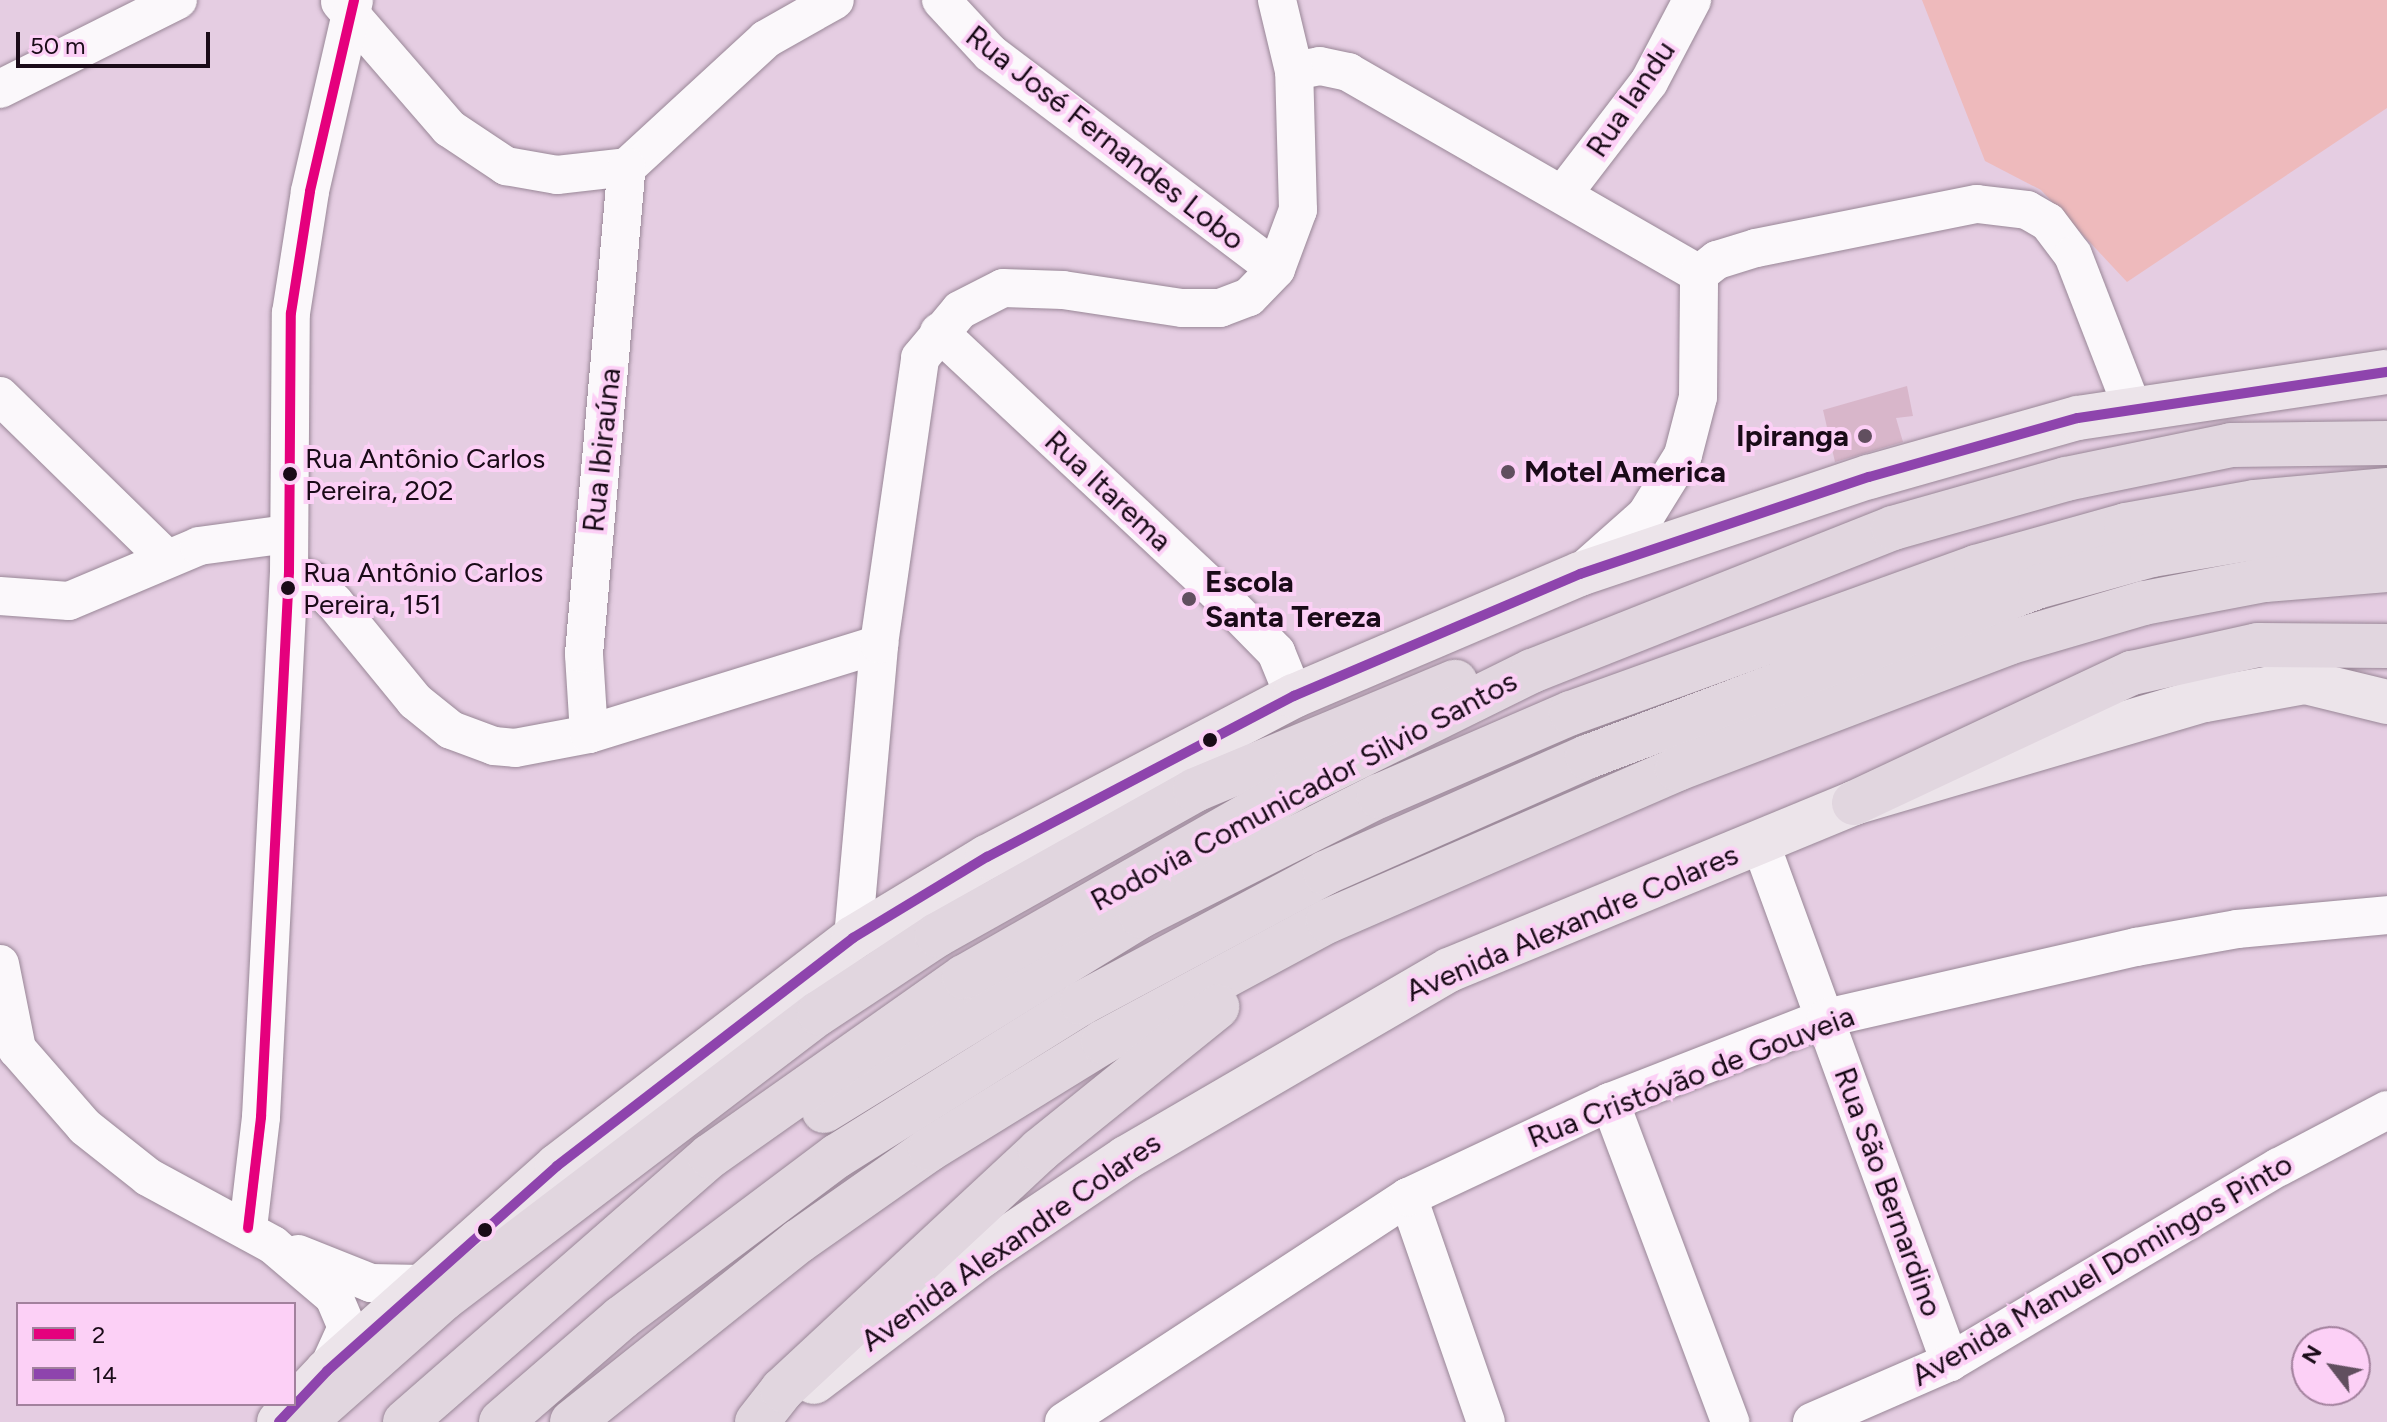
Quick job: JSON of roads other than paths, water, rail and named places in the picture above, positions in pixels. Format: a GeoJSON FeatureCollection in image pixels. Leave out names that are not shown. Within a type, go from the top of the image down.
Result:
{"type":"FeatureCollection","features":[{"type":"Feature","properties":{"kind":"highway"},"geometry":{"type":"LineString","coordinates":[[2231,445],[2387,417]]}},
{"type":"Feature","properties":{"kind":"highway","name":"Rodovia Comunicador Silvio Santos"},"geometry":{"type":"LineString","coordinates":[[405,1422],[531,1308],[710,1156],[964,977],[1280,796],[1532,671],[1893,528],[2066,479],[2231,445],[2387,443]]}},
{"type":"Feature","properties":{"kind":"highway"},"geometry":{"type":"LineString","coordinates":[[531,1308],[921,1047],[1053,967],[1379,796],[1571,713],[1976,567],[2126,525],[2255,502],[2387,490]]}},
{"type":"Feature","properties":{"kind":"highway"},"geometry":{"type":"LineString","coordinates":[[501,1422],[621,1318],[849,1148],[1082,1003],[1325,873],[1587,757],[2040,586],[2152,555],[2247,539],[2387,530]]}},
{"type":"Feature","properties":{"kind":"highway"},"geometry":{"type":"LineString","coordinates":[[572,1422],[799,1241],[930,1149],[1103,1042],[1328,921],[1677,769],[2008,643],[2174,597],[2265,580],[2387,570]]}},
{"type":"Feature","properties":{"kind":"highway"},"geometry":{"type":"LineString","coordinates":[[1854,803],[2132,673],[2258,645],[2387,646]]}},
{"type":"Feature","properties":{"kind":"highway"},"geometry":{"type":"LineString","coordinates":[[304,1422],[455,1290],[819,1013],[937,935],[1195,790],[1443,684],[1532,671]]}},
{"type":"Feature","properties":{"kind":"highway"},"geometry":{"type":"LineString","coordinates":[[759,1422],[782,1390],[1099,1098],[1186,1027],[1294,960],[1328,921]]}},
{"type":"Feature","properties":{"kind":"main road"},"geometry":{"type":"LineString","coordinates":[[296,1404],[327,1371],[422,1284],[655,1085],[853,938],[987,857],[1294,696],[1580,574],[1869,477],[2132,407],[2387,372]]}},
{"type":"Feature","properties":{"kind":"main road","name":"Avenida Alexandre Colares"},"geometry":{"type":"LineString","coordinates":[[759,1422],[982,1255],[1276,1065],[1449,970],[1854,803],[2273,683],[2334,685],[2387,702]]}},
{"type":"Feature","properties":{"kind":"main road"},"geometry":{"type":"LineString","coordinates":[[279,1422],[294,1406]]}},
{"type":"Feature","properties":{"kind":"street"},"geometry":{"type":"LineString","coordinates":[[0,89],[178,0]]}},
{"type":"Feature","properties":{"kind":"street"},"geometry":{"type":"LineString","coordinates":[[348,5],[449,128],[506,166],[557,175],[627,167],[766,39],[835,0]]}},
{"type":"Feature","properties":{"kind":"street","name":"Rua José Fernandes Lobo"},"geometry":{"type":"LineString","coordinates":[[941,0],[990,53],[1276,269]]}},
{"type":"Feature","properties":{"kind":"street"},"geometry":{"type":"LineString","coordinates":[[853,938],[879,644],[911,402],[920,358],[960,310],[1003,288],[1220,308],[1249,297],[1276,269],[1298,210],[1294,71],[1277,0]]}},
{"type":"Feature","properties":{"kind":"street","name":"Rua Iandu"},"geometry":{"type":"LineString","coordinates":[[1563,194],[1649,82],[1692,0]]}},
{"type":"Feature","properties":{"kind":"street"},"geometry":{"type":"LineString","coordinates":[[327,1371],[345,1342],[342,1311],[260,1236],[261,1117],[289,572],[291,313],[310,191],[348,5]]}},
{"type":"Feature","properties":{"kind":"street"},"geometry":{"type":"LineString","coordinates":[[1294,71],[1320,66],[1348,72],[1699,274]]}},
{"type":"Feature","properties":{"kind":"street","name":"Rua Ibiraúna"},"geometry":{"type":"LineString","coordinates":[[589,734],[584,654],[627,167]]}},
{"type":"Feature","properties":{"kind":"street"},"geometry":{"type":"LineString","coordinates":[[1699,274],[1717,260],[1756,248],[1977,204],[2014,205],[2048,222],[2073,255],[2132,407]]}},
{"type":"Feature","properties":{"kind":"street"},"geometry":{"type":"LineString","coordinates":[[1580,574],[1646,515],[1683,455],[1698,397],[1699,274]]}},
{"type":"Feature","properties":{"kind":"street","name":"Rua Itarema"},"geometry":{"type":"LineString","coordinates":[[939,332],[1216,591],[1276,652],[1294,696]]}},
{"type":"Feature","properties":{"kind":"street"},"geometry":{"type":"LineString","coordinates":[[0,396],[165,557]]}},
{"type":"Feature","properties":{"kind":"street"},"geometry":{"type":"LineString","coordinates":[[0,596],[69,601],[165,557],[235,539],[288,534]]}},
{"type":"Feature","properties":{"kind":"street"},"geometry":{"type":"LineString","coordinates":[[289,572],[322,590],[415,701],[451,730],[515,748],[589,734],[879,644]]}},
{"type":"Feature","properties":{"kind":"street","name":"Rua São Bernardino"},"geometry":{"type":"LineString","coordinates":[[1760,842],[1950,1362]]}},
{"type":"Feature","properties":{"kind":"street","name":"Rua Cristóvão de Gouveia"},"geometry":{"type":"LineString","coordinates":[[1064,1422],[1408,1197],[1610,1102],[1826,1018],[2150,945],[2237,929],[2387,915]]}},
{"type":"Feature","properties":{"kind":"street"},"geometry":{"type":"LineString","coordinates":[[0,964],[8,1045],[114,1151],[160,1183],[260,1236],[371,1283],[422,1284]]}},
{"type":"Feature","properties":{"kind":"street"},"geometry":{"type":"LineString","coordinates":[[1610,1102],[1730,1422]]}},
{"type":"Feature","properties":{"kind":"street","name":"Avenida Manuel Domingos Pinto"},"geometry":{"type":"LineString","coordinates":[[1812,1422],[1950,1362],[2387,1110]]}},
{"type":"Feature","properties":{"kind":"street"},"geometry":{"type":"LineString","coordinates":[[1408,1197],[1486,1422]]}},
{"type":"Feature","properties":{"kind":"place","name":"Ipiranga"},"geometry":{"type":"Point","coordinates":[1865,436]}},
{"type":"Feature","properties":{"kind":"place","name":"Motel America"},"geometry":{"type":"Point","coordinates":[1508,472]}},
{"type":"Feature","properties":{"kind":"place","name":"Rua Antônio Carlos Pereira, 202"},"geometry":{"type":"Point","coordinates":[290,474]}},
{"type":"Feature","properties":{"kind":"place","name":"Rua Antônio Carlos Pereira, 151"},"geometry":{"type":"Point","coordinates":[288,588]}},
{"type":"Feature","properties":{"kind":"place","name":"Escola Santa Tereza"},"geometry":{"type":"Point","coordinates":[1189,599]}}]}
